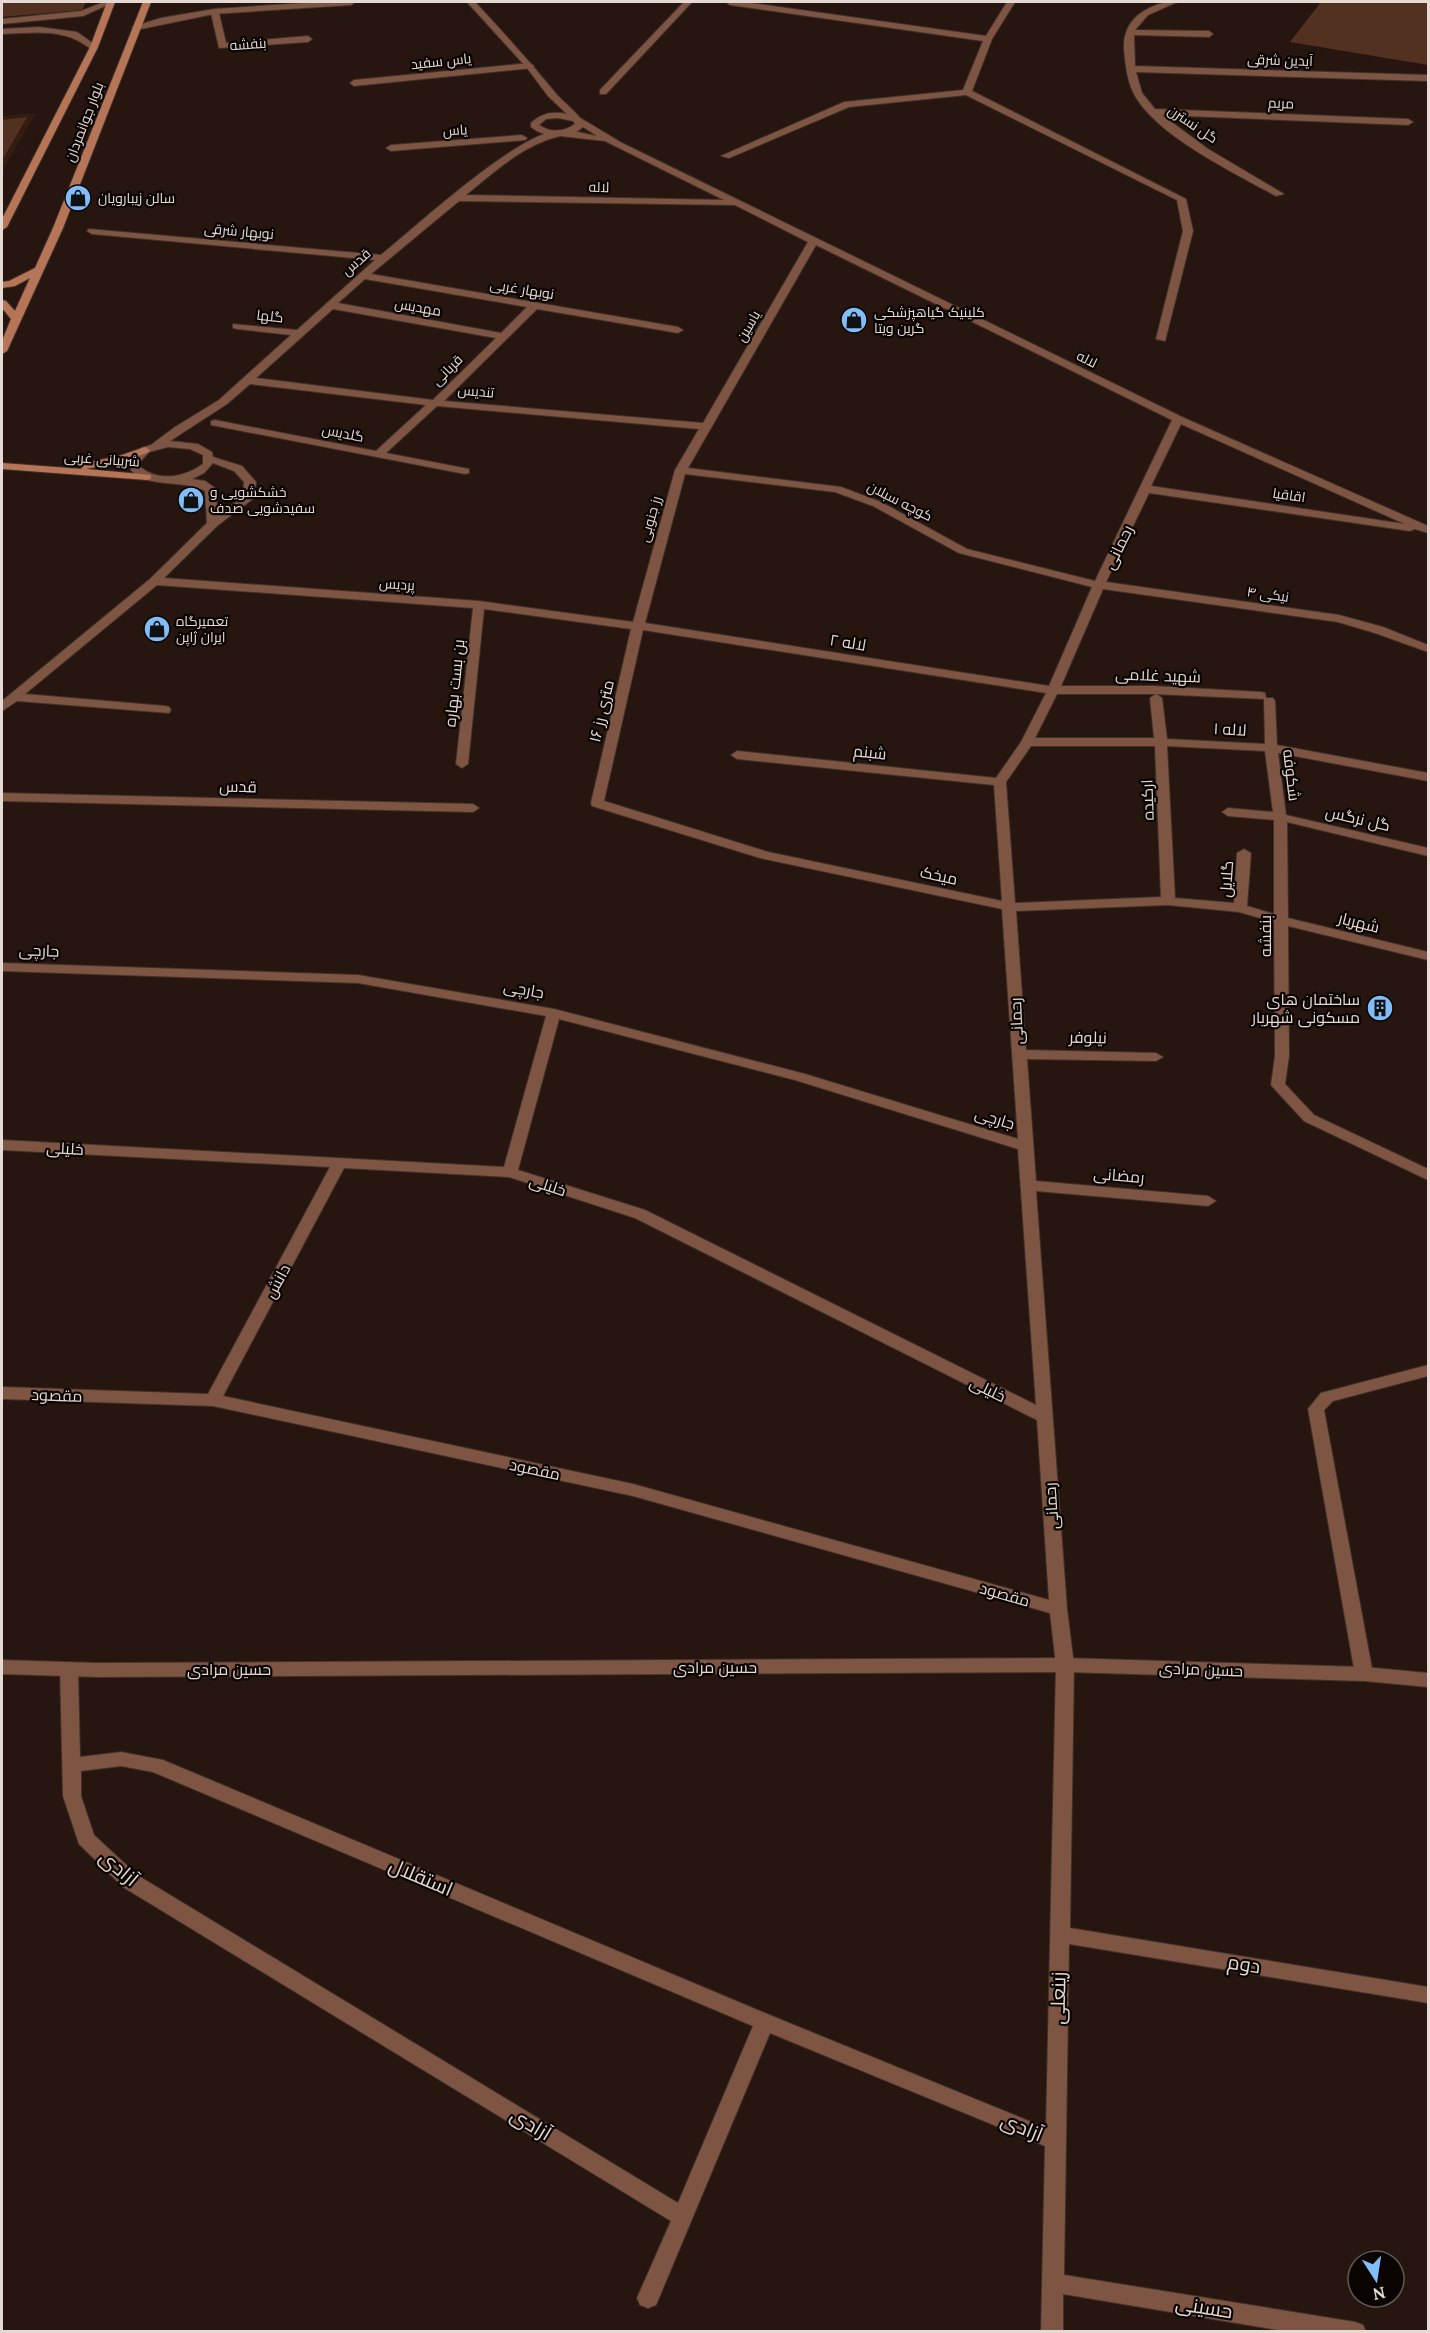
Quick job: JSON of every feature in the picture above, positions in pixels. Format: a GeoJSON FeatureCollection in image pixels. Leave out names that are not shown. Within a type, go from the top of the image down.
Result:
{"type":"FeatureCollection","features":[{"type":"Feature","properties":{"kind":"main road","name":"بلوار جوانمردان"},"geometry":{"type":"LineString","coordinates":[[2,227],[94,47],[111,2]]}},
{"type":"Feature","properties":{"kind":"main road","name":"بلوار جوانمردان"},"geometry":{"type":"LineString","coordinates":[[2,351],[58,228],[147,2]]}},
{"type":"Feature","properties":{"kind":"main road"},"geometry":{"type":"LineString","coordinates":[[2,285],[11,284],[38,270]]}},
{"type":"Feature","properties":{"kind":"main road"},"geometry":{"type":"LineString","coordinates":[[2,303],[17,319]]}},
{"type":"Feature","properties":{"kind":"main road","name":"شربیانی غربی"},"geometry":{"type":"LineString","coordinates":[[54,471],[122,459],[151,448]]}},
{"type":"Feature","properties":{"kind":"main road","name":"شربیانی غربی"},"geometry":{"type":"LineString","coordinates":[[3,467],[147,477]]}},
{"type":"Feature","properties":{"kind":"street"},"geometry":{"type":"LineString","coordinates":[[2,22],[92,11],[111,2]]}},
{"type":"Feature","properties":{"kind":"street"},"geometry":{"type":"LineString","coordinates":[[239,2],[247,2]]}},
{"type":"Feature","properties":{"kind":"street"},"geometry":{"type":"LineString","coordinates":[[136,27],[163,19],[351,2]]}},
{"type":"Feature","properties":{"kind":"street"},"geometry":{"type":"LineString","coordinates":[[471,2],[530,66],[551,94]]}},
{"type":"Feature","properties":{"kind":"street"},"geometry":{"type":"LineString","coordinates":[[603,92],[688,2]]}},
{"type":"Feature","properties":{"kind":"street"},"geometry":{"type":"LineString","coordinates":[[730,2],[988,39]]}},
{"type":"Feature","properties":{"kind":"street"},"geometry":{"type":"LineString","coordinates":[[967,92],[988,39],[1011,2]]}},
{"type":"Feature","properties":{"kind":"street"},"geometry":{"type":"LineString","coordinates":[[1173,2],[1152,8],[1132,24],[1130,32],[1209,34]]}},
{"type":"Feature","properties":{"kind":"street","name":"بنفشه"},"geometry":{"type":"LineString","coordinates":[[215,13],[222,46],[308,39]]}},
{"type":"Feature","properties":{"kind":"street"},"geometry":{"type":"LineString","coordinates":[[51,30],[73,24],[69,18],[55,17]]}},
{"type":"Feature","properties":{"kind":"street"},"geometry":{"type":"LineString","coordinates":[[2,32],[51,30],[73,33],[94,47]]}},
{"type":"Feature","properties":{"kind":"street","name":"گل نسترن"},"geometry":{"type":"LineString","coordinates":[[1130,32],[1128,43],[1133,81],[1152,112],[1170,128],[1279,194]]}},
{"type":"Feature","properties":{"kind":"street","name":"یاس سفید"},"geometry":{"type":"LineString","coordinates":[[354,83],[530,66]]}},
{"type":"Feature","properties":{"kind":"street","name":"آیدین شرقی"},"geometry":{"type":"LineString","coordinates":[[1131,69],[1428,78]]}},
{"type":"Feature","properties":{"kind":"street"},"geometry":{"type":"LineString","coordinates":[[726,156],[847,104],[967,92],[1181,199],[1188,231],[1161,339]]}},
{"type":"Feature","properties":{"kind":"street","name":"لاله"},"geometry":{"type":"LineString","coordinates":[[551,94],[577,119],[619,145],[1178,419],[1428,530]]}},
{"type":"Feature","properties":{"kind":"street","name":"قدس"},"geometry":{"type":"LineString","coordinates":[[515,151],[522,138],[536,122],[551,94]]}},
{"type":"Feature","properties":{"kind":"street","name":"مریم"},"geometry":{"type":"LineString","coordinates":[[1152,112],[1408,122]]}},
{"type":"Feature","properties":{"kind":"street"},"geometry":{"type":"LineString","coordinates":[[560,133],[578,128],[580,125],[577,119],[558,115],[536,122],[546,132],[596,137],[619,145]]}},
{"type":"Feature","properties":{"kind":"street","name":"قدس"},"geometry":{"type":"LineString","coordinates":[[151,448],[223,402],[362,276],[515,151],[544,137],[560,133]]}},
{"type":"Feature","properties":{"kind":"street","name":"یاس"},"geometry":{"type":"LineString","coordinates":[[390,148],[522,138]]}},
{"type":"Feature","properties":{"kind":"street","name":"لاله"},"geometry":{"type":"LineString","coordinates":[[459,198],[739,203]]}},
{"type":"Feature","properties":{"kind":"street","name":"نوبهار شرقی"},"geometry":{"type":"LineString","coordinates":[[92,231],[383,258]]}},
{"type":"Feature","properties":{"kind":"street","name":"یاسین"},"geometry":{"type":"LineString","coordinates":[[705,426],[814,240]]}},
{"type":"Feature","properties":{"kind":"street","name":"نوبهار غربی"},"geometry":{"type":"LineString","coordinates":[[362,276],[678,330]]}},
{"type":"Feature","properties":{"kind":"street","name":"قربانی"},"geometry":{"type":"LineString","coordinates":[[377,454],[435,403],[536,304]]}},
{"type":"Feature","properties":{"kind":"street","name":"مهدیس"},"geometry":{"type":"LineString","coordinates":[[330,305],[502,336]]}},
{"type":"Feature","properties":{"kind":"street","name":"گلها"},"geometry":{"type":"LineString","coordinates":[[237,326],[300,333]]}},
{"type":"Feature","properties":{"kind":"street","name":"تندیس"},"geometry":{"type":"LineString","coordinates":[[246,380],[435,403],[705,426]]}},
{"type":"Feature","properties":{"kind":"street","name":"قدس"},"geometry":{"type":"LineString","coordinates":[[209,457],[212,432],[223,402]]}},
{"type":"Feature","properties":{"kind":"street","name":"رحمانی"},"geometry":{"type":"LineString","coordinates":[[1065,1665],[1058,1609],[1000,782],[1027,742],[1053,690],[1099,585],[1178,419]]}},
{"type":"Feature","properties":{"kind":"street","name":"رز جنوبی"},"geometry":{"type":"LineString","coordinates":[[638,626],[681,470],[705,426]]}},
{"type":"Feature","properties":{"kind":"street","name":"گلدیس"},"geometry":{"type":"LineString","coordinates":[[212,432],[377,454],[465,471]]}},
{"type":"Feature","properties":{"kind":"street"},"geometry":{"type":"LineString","coordinates":[[2,707],[154,581],[213,524],[248,498],[250,482],[243,471],[209,457],[202,449],[182,444],[151,448],[133,462],[134,468],[147,477],[201,483],[210,490],[213,502],[213,524]]}},
{"type":"Feature","properties":{"kind":"street"},"geometry":{"type":"LineString","coordinates":[[170,479],[203,470],[209,457]]}},
{"type":"Feature","properties":{"kind":"street","name":"کوچه سبلان"},"geometry":{"type":"LineString","coordinates":[[681,470],[837,489],[877,504],[963,551],[1099,585]]}},
{"type":"Feature","properties":{"kind":"street","name":"اقاقیا"},"geometry":{"type":"LineString","coordinates":[[1146,489],[1428,530]]}},
{"type":"Feature","properties":{"kind":"street","name":"پردیس"},"geometry":{"type":"LineString","coordinates":[[154,581],[479,605],[638,626]]}},
{"type":"Feature","properties":{"kind":"street","name":"نیکی ۴"},"geometry":{"type":"LineString","coordinates":[[1099,585],[1339,619],[1379,630],[1428,649]]}},
{"type":"Feature","properties":{"kind":"street","name":"بن بست بهاره"},"geometry":{"type":"LineString","coordinates":[[462,764],[479,605]]}},
{"type":"Feature","properties":{"kind":"street","name":"لاله ۲"},"geometry":{"type":"LineString","coordinates":[[638,626],[1053,690]]}},
{"type":"Feature","properties":{"kind":"street","name":"۱۶ متری رز"},"geometry":{"type":"LineString","coordinates":[[597,803],[638,626]]}},
{"type":"Feature","properties":{"kind":"street","name":"شهید غلامی"},"geometry":{"type":"LineString","coordinates":[[1053,690],[1154,690],[1265,698]]}},
{"type":"Feature","properties":{"kind":"street"},"geometry":{"type":"LineString","coordinates":[[14,697],[165,710]]}},
{"type":"Feature","properties":{"kind":"street","name":"ارکیده"},"geometry":{"type":"LineString","coordinates":[[1156,698],[1161,742],[1168,901]]}},
{"type":"Feature","properties":{"kind":"street","name":"شکوفه"},"geometry":{"type":"LineString","coordinates":[[1265,698],[1280,817]]}},
{"type":"Feature","properties":{"kind":"street","name":"لاله ۱"},"geometry":{"type":"LineString","coordinates":[[1027,742],[1161,742],[1271,748],[1428,777]]}},
{"type":"Feature","properties":{"kind":"street","name":"شبنم"},"geometry":{"type":"LineString","coordinates":[[737,755],[1000,782]]}},
{"type":"Feature","properties":{"kind":"street","name":"قدس"},"geometry":{"type":"LineString","coordinates":[[2,797],[473,808]]}},
{"type":"Feature","properties":{"kind":"street","name":"میخک"},"geometry":{"type":"LineString","coordinates":[[597,803],[765,855],[1010,907],[1168,901],[1240,908],[1281,920]]}},
{"type":"Feature","properties":{"kind":"street","name":"گل نرگس"},"geometry":{"type":"LineString","coordinates":[[1228,812],[1280,817],[1428,852]]}},
{"type":"Feature","properties":{"kind":"street","name":"بنفشه"},"geometry":{"type":"LineString","coordinates":[[1280,817],[1282,1056],[1278,1085],[1309,1118],[1428,1175]]}},
{"type":"Feature","properties":{"kind":"street","name":"گلایل"},"geometry":{"type":"LineString","coordinates":[[1240,908],[1244,854]]}},
{"type":"Feature","properties":{"kind":"street","name":"شهریار"},"geometry":{"type":"LineString","coordinates":[[1281,920],[1428,956]]}},
{"type":"Feature","properties":{"kind":"street","name":"جارچی"},"geometry":{"type":"LineString","coordinates":[[2,967],[358,980],[554,1012],[801,1077],[1025,1146]]}},
{"type":"Feature","properties":{"kind":"street"},"geometry":{"type":"LineString","coordinates":[[510,1172],[554,1012]]}},
{"type":"Feature","properties":{"kind":"street","name":"نیلوفر"},"geometry":{"type":"LineString","coordinates":[[1018,1054],[1156,1057]]}},
{"type":"Feature","properties":{"kind":"street","name":"خلیلی"},"geometry":{"type":"LineString","coordinates":[[2,1145],[510,1172],[639,1214],[1045,1417]]}},
{"type":"Feature","properties":{"kind":"street","name":"دانش"},"geometry":{"type":"LineString","coordinates":[[213,1400],[340,1162]]}},
{"type":"Feature","properties":{"kind":"street","name":"رمضانی"},"geometry":{"type":"LineString","coordinates":[[1028,1185],[1208,1200]]}},
{"type":"Feature","properties":{"kind":"street"},"geometry":{"type":"LineString","coordinates":[[1364,1674],[1316,1409],[1327,1397],[1428,1371]]}},
{"type":"Feature","properties":{"kind":"street","name":"مقصود"},"geometry":{"type":"LineString","coordinates":[[2,1393],[213,1400],[633,1490],[1058,1609]]}},
{"type":"Feature","properties":{"kind":"street","name":"حسین مرادی"},"geometry":{"type":"LineString","coordinates":[[2,1667],[69,1669],[1065,1665],[1364,1674],[1428,1680]]}},
{"type":"Feature","properties":{"kind":"street","name":"زینعلی"},"geometry":{"type":"LineString","coordinates":[[1052,2331],[1065,1665]]}},
{"type":"Feature","properties":{"kind":"street","name":"آزادی"},"geometry":{"type":"LineString","coordinates":[[69,1669],[72,1796],[86,1839],[130,1881],[683,2217]]}},
{"type":"Feature","properties":{"kind":"street","name":"استقلال"},"geometry":{"type":"LineString","coordinates":[[72,1765],[121,1759],[156,1766],[765,2022]]}},
{"type":"Feature","properties":{"kind":"street","name":"دوم"},"geometry":{"type":"LineString","coordinates":[[1060,1934],[1428,1995]]}},
{"type":"Feature","properties":{"kind":"street"},"geometry":{"type":"LineString","coordinates":[[648,2298],[765,2022]]}},
{"type":"Feature","properties":{"kind":"street","name":"آزادی"},"geometry":{"type":"LineString","coordinates":[[765,2022],[1055,2141]]}},
{"type":"Feature","properties":{"kind":"street","name":"حسینی"},"geometry":{"type":"LineString","coordinates":[[1053,2283],[1355,2331]]}},
{"type":"Feature","properties":{"kind":"shaded area"},"geometry":{"type":"Polygon","coordinates":[[[2,2],[86,2],[82,10],[2,17],[2,2]]]}},
{"type":"Feature","properties":{"kind":"shaded area"},"geometry":{"type":"Polygon","coordinates":[[[1321,2],[1428,2],[1428,65],[1290,42],[1321,2]]]}},
{"type":"Feature","properties":{"kind":"shaded area"},"geometry":{"type":"Polygon","coordinates":[[[36,113],[2,171],[2,116],[36,113]]]}},
{"type":"Feature","properties":{"kind":"shaded area"},"geometry":{"type":"Polygon","coordinates":[[[27,117],[4,157],[2,160],[2,120],[27,117]]]}},
{"type":"Feature","properties":{"kind":"place","name":"سالن زیبارویان"},"geometry":{"type":"Point","coordinates":[78,198]}},
{"type":"Feature","properties":{"kind":"place","name":"کلینیک گیاهپزشکی گرین ویتا"},"geometry":{"type":"Point","coordinates":[854,320]}},
{"type":"Feature","properties":{"kind":"place","name":"خشکشویی و سفیدشویی صدف"},"geometry":{"type":"Point","coordinates":[191,500]}},
{"type":"Feature","properties":{"kind":"place","name":"تعمیرگاه ایران ژاپن"},"geometry":{"type":"Point","coordinates":[157,629]}},
{"type":"Feature","properties":{"kind":"place","name":"ساختمان های مسکونی شهریار"},"geometry":{"type":"Point","coordinates":[1380,1008]}}]}
